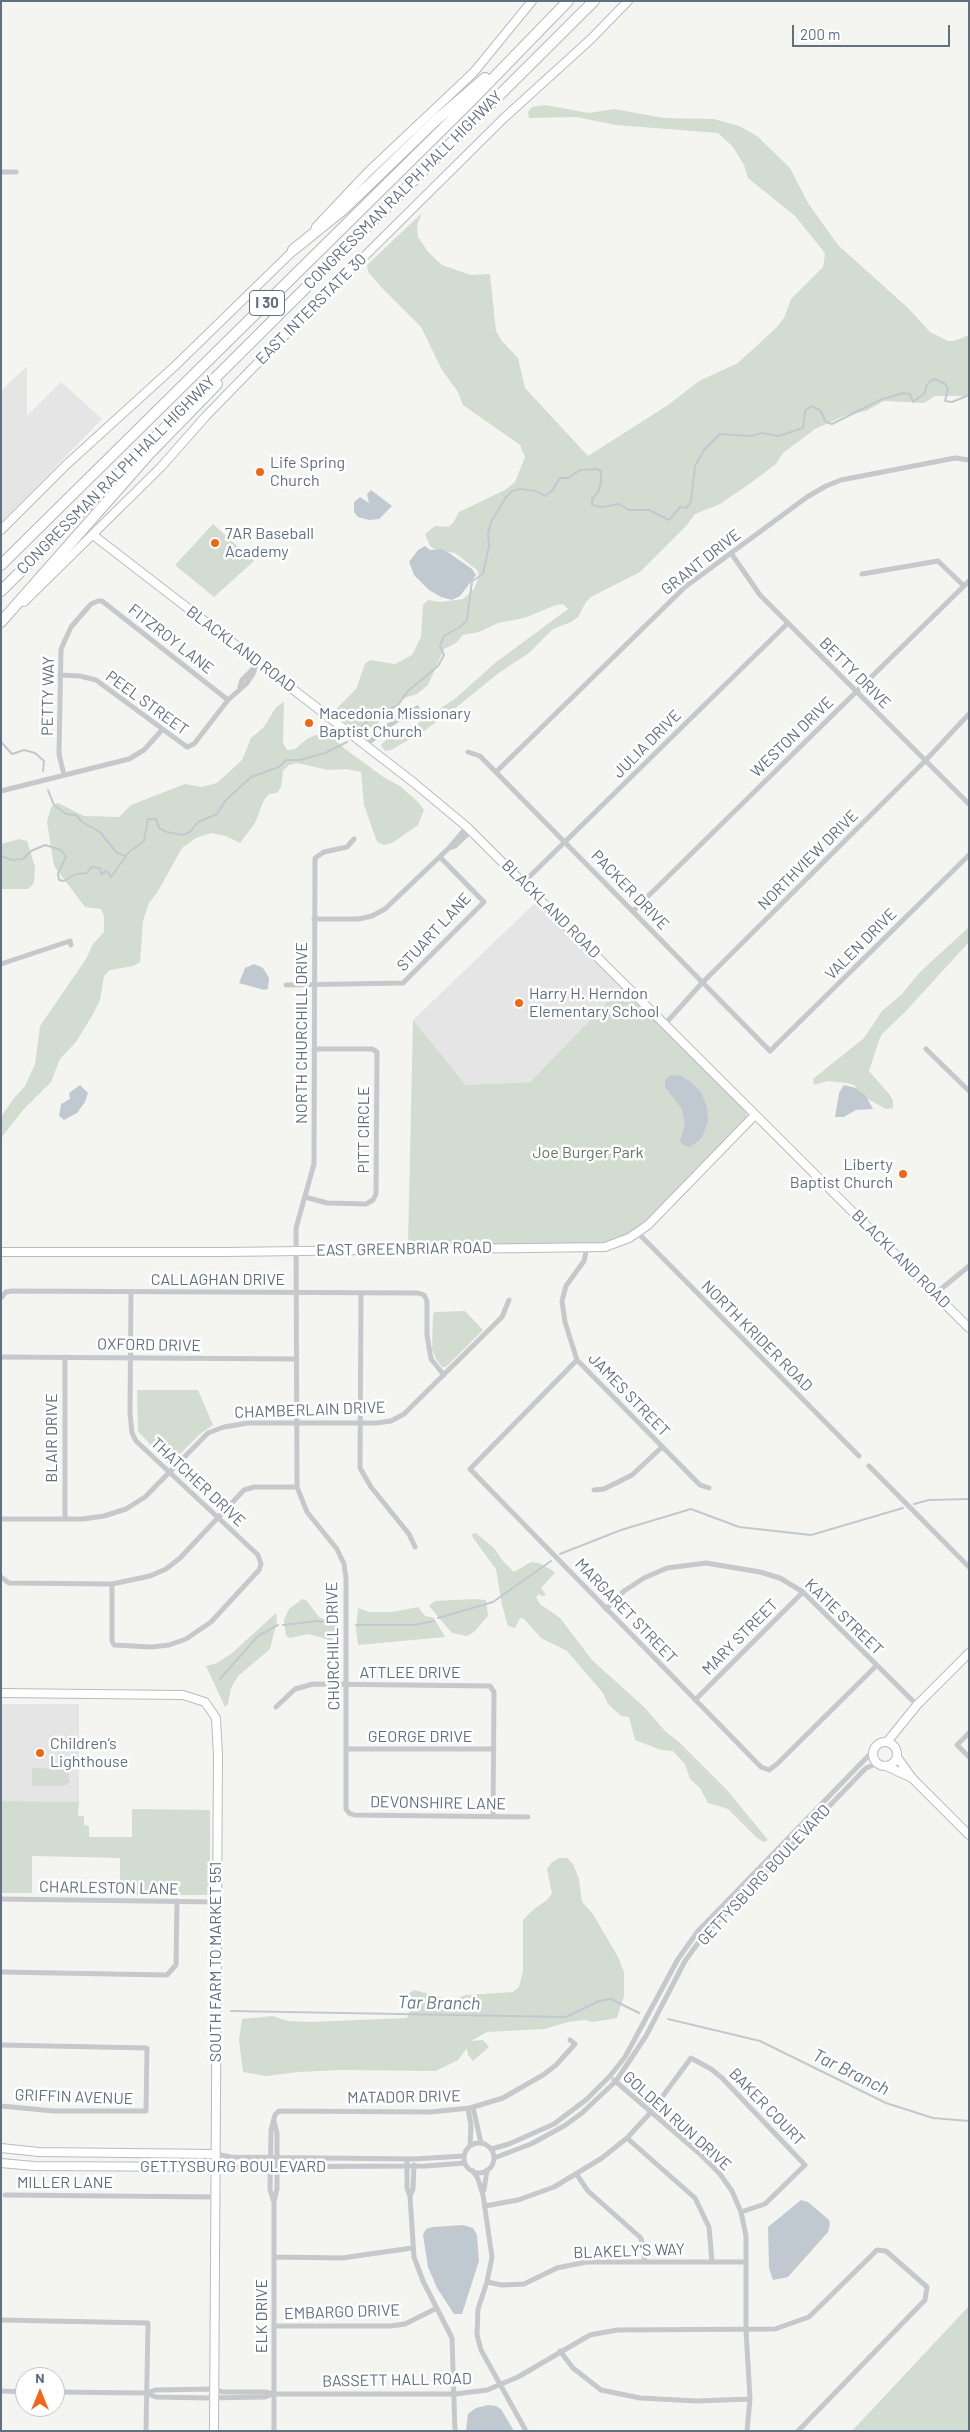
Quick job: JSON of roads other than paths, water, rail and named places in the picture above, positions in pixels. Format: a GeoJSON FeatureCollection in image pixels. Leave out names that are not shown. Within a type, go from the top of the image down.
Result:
{"type":"FeatureCollection","features":[{"type":"Feature","properties":{"kind":"highway","name":"CONGRESSMAN RALPH HALL HIGHWAY"},"geometry":{"type":"LineString","coordinates":[[1,565],[471,101],[568,1]]}},
{"type":"Feature","properties":{"kind":"highway","name":"CONGRESSMAN RALPH HALL HIGHWAY"},"geometry":{"type":"LineString","coordinates":[[1,591],[338,254],[593,3]]}},
{"type":"Feature","properties":{"kind":"highway"},"geometry":{"type":"LineString","coordinates":[[293,250],[345,208],[434,122],[530,39]]}},
{"type":"Feature","properties":{"kind":"highway"},"geometry":{"type":"LineString","coordinates":[[1,623],[150,453],[265,334],[338,254]]}},
{"type":"Feature","properties":{"kind":"street"},"geometry":{"type":"LineString","coordinates":[[1,530],[65,466],[176,365],[293,250],[367,173],[474,72],[532,1]]}},
{"type":"Feature","properties":{"kind":"street","name":"EAST INTERSTATE 30"},"geometry":{"type":"LineString","coordinates":[[1,623],[161,467],[229,392],[279,341],[497,125],[591,39],[628,1]]}},
{"type":"Feature","properties":{"kind":"street"},"geometry":{"type":"LineString","coordinates":[[1,172],[16,172]]}},
{"type":"Feature","properties":{"kind":"street","name":"GRANT DRIVE"},"geometry":{"type":"LineString","coordinates":[[496,772],[685,587],[807,497],[834,482],[955,458],[969,460]]}},
{"type":"Feature","properties":{"kind":"street","name":"BLACKLAND ROAD"},"geometry":{"type":"LineString","coordinates":[[93,535],[257,665],[366,745],[469,829],[969,1328]]}},
{"type":"Feature","properties":{"kind":"street","name":"BETTY DRIVE"},"geometry":{"type":"LineString","coordinates":[[731,554],[760,595],[969,804]]}},
{"type":"Feature","properties":{"kind":"street"},"geometry":{"type":"LineString","coordinates":[[862,574],[938,561],[966,584]]}},
{"type":"Feature","properties":{"kind":"street","name":"WESTON DRIVE"},"geometry":{"type":"LineString","coordinates":[[633,911],[966,584]]}},
{"type":"Feature","properties":{"kind":"street","name":"PETTY WAY"},"geometry":{"type":"LineString","coordinates":[[64,775],[59,754],[61,649],[65,636],[86,609],[98,601]]}},
{"type":"Feature","properties":{"kind":"street","name":"FITZROY LANE"},"geometry":{"type":"LineString","coordinates":[[98,601],[108,606],[228,700]]}},
{"type":"Feature","properties":{"kind":"street","name":"JULIA DRIVE"},"geometry":{"type":"LineString","coordinates":[[524,882],[788,623]]}},
{"type":"Feature","properties":{"kind":"street"},"geometry":{"type":"LineString","coordinates":[[228,700],[253,674],[257,665]]}},
{"type":"Feature","properties":{"kind":"street","name":"PEEL STREET"},"geometry":{"type":"LineString","coordinates":[[60,675],[80,676],[96,680],[183,746],[190,747],[197,741],[228,700]]}},
{"type":"Feature","properties":{"kind":"street"},"geometry":{"type":"LineString","coordinates":[[366,745],[388,726],[417,708]]}},
{"type":"Feature","properties":{"kind":"street","name":"NORTHVIEW DRIVE"},"geometry":{"type":"LineString","coordinates":[[665,1024],[702,982],[926,761],[969,714]]}},
{"type":"Feature","properties":{"kind":"street"},"geometry":{"type":"LineString","coordinates":[[1,791],[129,759],[144,750],[162,730]]}},
{"type":"Feature","properties":{"kind":"street","name":"PACKER DRIVE"},"geometry":{"type":"LineString","coordinates":[[468,752],[480,756],[770,1051]]}},
{"type":"Feature","properties":{"kind":"street"},"geometry":{"type":"LineString","coordinates":[[314,919],[372,916],[385,910],[449,848],[455,846],[469,829]]}},
{"type":"Feature","properties":{"kind":"street","name":"NORTH CHURCHILL DRIVE"},"geometry":{"type":"LineString","coordinates":[[298,1251],[296,1225],[314,1168],[315,858],[320,853],[347,847],[354,839]]}},
{"type":"Feature","properties":{"kind":"street","name":"VALEN DRIVE"},"geometry":{"type":"LineString","coordinates":[[770,1051],[969,855]]}},
{"type":"Feature","properties":{"kind":"street","name":"STUART LANE"},"geometry":{"type":"LineString","coordinates":[[286,984],[403,983],[484,902],[440,857]]}},
{"type":"Feature","properties":{"kind":"street"},"geometry":{"type":"LineString","coordinates":[[1,964],[70,941],[71,945]]}},
{"type":"Feature","properties":{"kind":"street","name":"PITT CIRCLE"},"geometry":{"type":"LineString","coordinates":[[305,1197],[327,1203],[366,1204],[373,1200],[376,1194],[376,1052],[370,1049],[314,1049]]}},
{"type":"Feature","properties":{"kind":"street"},"geometry":{"type":"LineString","coordinates":[[926,1049],[969,1091]]}},
{"type":"Feature","properties":{"kind":"street","name":"EAST GREENBRIAR ROAD"},"geometry":{"type":"LineString","coordinates":[[1,1252],[298,1251],[610,1246],[638,1233],[755,1114]]}},
{"type":"Feature","properties":{"kind":"street","name":"NORTH KRIDER ROAD"},"geometry":{"type":"LineString","coordinates":[[638,1233],[859,1456]]}},
{"type":"Feature","properties":{"kind":"street","name":"JAMES STREET"},"geometry":{"type":"LineString","coordinates":[[587,1247],[584,1261],[566,1286],[562,1301],[565,1322],[577,1360],[700,1485],[709,1488]]}},
{"type":"Feature","properties":{"kind":"street","name":"CHURCHILL DRIVE"},"geometry":{"type":"LineString","coordinates":[[298,1251],[297,1487],[307,1512],[337,1549],[344,1564],[348,1589],[345,1806],[349,1813]]}},
{"type":"Feature","properties":{"kind":"street"},"geometry":{"type":"LineString","coordinates":[[935,1294],[969,1266]]}},
{"type":"Feature","properties":{"kind":"street","name":"CALLAGHAN DRIVE"},"geometry":{"type":"LineString","coordinates":[[1,1298],[9,1291],[418,1293],[426,1298],[428,1347],[431,1359],[444,1375]]}},
{"type":"Feature","properties":{"kind":"street","name":"THATCHER DRIVE"},"geometry":{"type":"LineString","coordinates":[[112,1584],[112,1641],[114,1645],[151,1647],[169,1645],[186,1639],[211,1622],[259,1570],[262,1564],[260,1558],[218,1517],[168,1473],[136,1441],[132,1433],[131,1292]]}},
{"type":"Feature","properties":{"kind":"street"},"geometry":{"type":"LineString","coordinates":[[361,1293],[360,1468],[364,1477],[410,1534],[415,1547]]}},
{"type":"Feature","properties":{"kind":"street","name":"CHAMBERLAIN DRIVE"},"geometry":{"type":"LineString","coordinates":[[1,1519],[65,1519],[104,1516],[126,1509],[145,1497],[208,1434],[224,1427],[248,1423],[361,1423],[391,1421],[404,1414],[502,1317],[509,1300]]}},
{"type":"Feature","properties":{"kind":"street","name":"OXFORD DRIVE"},"geometry":{"type":"LineString","coordinates":[[1,1357],[297,1359]]}},
{"type":"Feature","properties":{"kind":"street","name":"BLAIR DRIVE"},"geometry":{"type":"LineString","coordinates":[[65,1357],[65,1519]]}},
{"type":"Feature","properties":{"kind":"street","name":"MARGARET STREET"},"geometry":{"type":"LineString","coordinates":[[577,1360],[470,1469],[606,1609],[761,1767],[769,1770],[876,1666]]}},
{"type":"Feature","properties":{"kind":"street"},"geometry":{"type":"LineString","coordinates":[[594,1490],[604,1489],[632,1475],[662,1447]]}},
{"type":"Feature","properties":{"kind":"street"},"geometry":{"type":"LineString","coordinates":[[868,1466],[969,1567]]}},
{"type":"Feature","properties":{"kind":"street"},"geometry":{"type":"LineString","coordinates":[[1,1577],[7,1582],[112,1584],[150,1576],[166,1569],[180,1558],[244,1490],[254,1487],[297,1487]]}},
{"type":"Feature","properties":{"kind":"street","name":"KATIE STREET"},"geometry":{"type":"LineString","coordinates":[[606,1609],[624,1591],[644,1578],[667,1568],[690,1564],[712,1564],[760,1572],[780,1578],[803,1592],[916,1705]]}},
{"type":"Feature","properties":{"kind":"street","name":"MARY STREET"},"geometry":{"type":"LineString","coordinates":[[695,1700],[803,1592]]}},
{"type":"Feature","properties":{"kind":"street"},"geometry":{"type":"LineString","coordinates":[[912,1778],[874,1759],[873,1751],[877,1744],[887,1742],[899,1730],[916,1705],[969,1653]]}},
{"type":"Feature","properties":{"kind":"street","name":"ATTLEE DRIVE"},"geometry":{"type":"LineString","coordinates":[[276,1707],[289,1693],[301,1686],[487,1686],[492,1688],[494,1692],[494,1749]]}},
{"type":"Feature","properties":{"kind":"street","name":"SOUTH FARM TO MARKET 551"},"geometry":{"type":"LineString","coordinates":[[1,1693],[163,1694],[194,1697],[205,1702],[216,1718],[218,1732],[214,2431]]}},
{"type":"Feature","properties":{"kind":"street"},"geometry":{"type":"LineString","coordinates":[[882,1764],[894,1762],[899,1730]]}},
{"type":"Feature","properties":{"kind":"street"},"geometry":{"type":"LineString","coordinates":[[969,1733],[957,1744],[969,1756]]}},
{"type":"Feature","properties":{"kind":"street"},"geometry":{"type":"LineString","coordinates":[[887,1742],[912,1778],[969,1836]]}},
{"type":"Feature","properties":{"kind":"street","name":"GEORGE DRIVE"},"geometry":{"type":"LineString","coordinates":[[346,1749],[494,1749]]}},
{"type":"Feature","properties":{"kind":"street"},"geometry":{"type":"LineString","coordinates":[[493,1816],[494,1749]]}},
{"type":"Feature","properties":{"kind":"street","name":"GETTYSBURG BOULEVARD"},"geometry":{"type":"LineString","coordinates":[[491,2149],[509,2144],[554,2124],[587,2099],[610,2076],[626,2057],[668,1979],[698,1931],[751,1874],[873,1751]]}},
{"type":"Feature","properties":{"kind":"street","name":"GETTYSBURG BOULEVARD"},"geometry":{"type":"LineString","coordinates":[[494,2158],[532,2144],[564,2126],[582,2113],[616,2081],[646,2036],[701,1939],[866,1768],[882,1764]]}},
{"type":"Feature","properties":{"kind":"street","name":"DEVONSHIRE LANE"},"geometry":{"type":"LineString","coordinates":[[349,1813],[528,1817]]}},
{"type":"Feature","properties":{"kind":"street"},"geometry":{"type":"LineString","coordinates":[[751,1874],[757,1880]]}},
{"type":"Feature","properties":{"kind":"street","name":"CHARLESTON LANE"},"geometry":{"type":"LineString","coordinates":[[1,1899],[217,1902]]}},
{"type":"Feature","properties":{"kind":"street"},"geometry":{"type":"LineString","coordinates":[[1,1972],[168,1975],[176,1966],[177,1901]]}},
{"type":"Feature","properties":{"kind":"street"},"geometry":{"type":"LineString","coordinates":[[722,1906],[726,1911]]}},
{"type":"Feature","properties":{"kind":"street"},"geometry":{"type":"LineString","coordinates":[[668,1979],[675,1982]]}},
{"type":"Feature","properties":{"kind":"street","name":"MATADOR DRIVE"},"geometry":{"type":"LineString","coordinates":[[274,2158],[275,2115],[282,2110],[431,2112],[470,2108],[503,2098],[543,2075],[556,2065],[575,2044],[570,2040]]}},
{"type":"Feature","properties":{"kind":"street","name":"GRIFFIN AVENUE"},"geometry":{"type":"LineString","coordinates":[[1,2045],[147,2048],[146,2111],[54,2111],[1,2106]]}},
{"type":"Feature","properties":{"kind":"street","name":"BAKER COURT"},"geometry":{"type":"LineString","coordinates":[[651,2112],[691,2058],[711,2069],[722,2078],[806,2165],[770,2200],[741,2212]]}},
{"type":"Feature","properties":{"kind":"street","name":"GOLDEN RUN DRIVE"},"geometry":{"type":"LineString","coordinates":[[610,2076],[720,2174],[732,2191],[741,2212],[746,2236],[746,2330],[750,2399],[747,2431]]}},
{"type":"Feature","properties":{"kind":"street"},"geometry":{"type":"LineString","coordinates":[[470,2108],[480,2143]]}},
{"type":"Feature","properties":{"kind":"street"},"geometry":{"type":"LineString","coordinates":[[470,2108],[470,2146],[464,2156],[465,2163],[478,2178],[484,2195]]}},
{"type":"Feature","properties":{"kind":"street"},"geometry":{"type":"LineString","coordinates":[[485,2206],[518,2200],[554,2187],[577,2174],[627,2138],[651,2112]]}},
{"type":"Feature","properties":{"kind":"street"},"geometry":{"type":"LineString","coordinates":[[627,2138],[683,2185],[703,2211],[709,2227],[712,2262]]}},
{"type":"Feature","properties":{"kind":"street"},"geometry":{"type":"LineString","coordinates":[[470,2146],[480,2143],[491,2149],[494,2158],[484,2178],[485,2206],[492,2257],[487,2282],[478,2309],[477,2335],[481,2350],[526,2431]]}},
{"type":"Feature","properties":{"kind":"street","name":"GETTYSBURG BOULEVARD"},"geometry":{"type":"LineString","coordinates":[[1,2148],[39,2152],[215,2154],[231,2157],[274,2158],[464,2156]]}},
{"type":"Feature","properties":{"kind":"street","name":"ELK DRIVE"},"geometry":{"type":"LineString","coordinates":[[274,2158],[270,2190],[274,2202],[274,2431]]}},
{"type":"Feature","properties":{"kind":"street"},"geometry":{"type":"LineString","coordinates":[[407,2158],[407,2188],[410,2196],[412,2248],[423,2281],[452,2338],[455,2431]]}},
{"type":"Feature","properties":{"kind":"street"},"geometry":{"type":"LineString","coordinates":[[410,2196],[414,2189],[414,2158]]}},
{"type":"Feature","properties":{"kind":"street","name":"GETTYSBURG BOULEVARD"},"geometry":{"type":"LineString","coordinates":[[1,2163],[51,2166],[215,2167],[414,2166],[465,2163]]}},
{"type":"Feature","properties":{"kind":"street"},"geometry":{"type":"LineString","coordinates":[[473,2171],[487,2170]]}},
{"type":"Feature","properties":{"kind":"street"},"geometry":{"type":"LineString","coordinates":[[577,2174],[588,2191],[641,2238],[645,2262]]}},
{"type":"Feature","properties":{"kind":"street","name":"MILLER LANE"},"geometry":{"type":"LineString","coordinates":[[5,2195],[215,2197]]}},
{"type":"Feature","properties":{"kind":"street"},"geometry":{"type":"LineString","coordinates":[[274,2257],[342,2258],[412,2248]]}},
{"type":"Feature","properties":{"kind":"street","name":"BASSETT HALL ROAD"},"geometry":{"type":"LineString","coordinates":[[146,2393],[156,2397],[223,2392],[265,2392],[274,2394],[455,2394],[487,2390],[500,2385],[576,2341],[602,2332],[775,2329],[809,2317],[877,2250],[886,2251],[927,2287],[926,2300],[798,2431]]}},
{"type":"Feature","properties":{"kind":"street","name":"BLAKELY'S WAY"},"geometry":{"type":"LineString","coordinates":[[487,2282],[502,2285],[524,2284],[557,2268],[579,2263],[746,2262]]}},
{"type":"Feature","properties":{"kind":"street","name":"EMBARGO DRIVE"},"geometry":{"type":"LineString","coordinates":[[274,2326],[391,2326],[405,2324],[437,2308]]}},
{"type":"Feature","properties":{"kind":"street"},"geometry":{"type":"LineString","coordinates":[[1,2320],[148,2323],[146,2431]]}},
{"type":"Feature","properties":{"kind":"street"},"geometry":{"type":"LineString","coordinates":[[560,2351],[573,2368],[601,2390],[640,2398],[750,2399]]}},
{"type":"Feature","properties":{"kind":"street","name":"BASSETT HALL ROAD"},"geometry":{"type":"LineString","coordinates":[[65,2392],[146,2393],[155,2390],[214,2393]]}},
{"type":"Feature","properties":{"kind":"street"},"geometry":{"type":"LineString","coordinates":[[1,2391],[15,2392]]}},
{"type":"Feature","properties":{"kind":"waterway"},"geometry":{"type":"LineString","coordinates":[[359,729],[371,718],[398,705],[408,691],[438,666],[444,655],[440,646],[444,636],[460,627],[467,620],[472,581],[483,574],[489,546],[488,533],[491,522],[506,497],[512,491],[520,489],[536,491],[545,496],[552,491],[560,478],[568,478],[580,470],[597,469],[601,471],[601,482],[598,492],[592,499],[592,505],[602,507],[619,504],[629,510],[649,510],[669,520],[680,507],[686,508],[691,502],[695,466],[704,450],[720,434],[751,436],[762,433],[779,436],[803,428],[805,411],[811,406],[820,410],[826,422],[832,424],[880,400],[903,393],[910,394],[913,402],[925,393],[930,381],[935,379],[945,384],[948,389],[945,401],[952,402],[969,395]]}},
{"type":"Feature","properties":{"kind":"waterway"},"geometry":{"type":"LineString","coordinates":[[1,742],[12,754],[24,750],[35,753],[44,761],[43,771]]}},
{"type":"Feature","properties":{"kind":"waterway"},"geometry":{"type":"LineString","coordinates":[[1,856],[12,860],[23,859],[31,851],[45,845],[61,850],[66,857],[58,873],[59,880],[64,881],[76,874],[87,873],[91,867],[100,868],[101,874],[107,871],[111,877],[129,852],[144,841],[148,819],[156,819],[159,828],[167,832],[183,835],[190,832],[198,822],[217,814],[225,801],[251,777],[279,767],[286,760],[300,760],[325,753],[347,742]]}},
{"type":"Feature","properties":{"kind":"waterway"},"geometry":{"type":"LineString","coordinates":[[48,790],[54,805],[66,814],[76,815],[82,822],[100,832],[117,853],[126,856]]}},
{"type":"Feature","properties":{"kind":"waterway"},"geometry":{"type":"LineString","coordinates":[[914,1504],[929,1500],[969,1499]]}},
{"type":"Feature","properties":{"kind":"waterway"},"geometry":{"type":"LineString","coordinates":[[560,1554],[621,1530],[691,1509],[739,1527],[811,1535],[903,1508]]}},
{"type":"Feature","properties":{"kind":"waterway"},"geometry":{"type":"LineString","coordinates":[[438,1618],[493,1602],[551,1561]]}},
{"type":"Feature","properties":{"kind":"waterway"},"geometry":{"type":"LineString","coordinates":[[283,1625],[317,1621],[338,1623]]}},
{"type":"Feature","properties":{"kind":"waterway"},"geometry":{"type":"LineString","coordinates":[[356,1625],[414,1625],[434,1621]]}},
{"type":"Feature","properties":{"kind":"waterway"},"geometry":{"type":"LineString","coordinates":[[220,1679],[258,1636],[278,1625]]}},
{"type":"Feature","properties":{"kind":"waterway","name":"Tar Branch"},"geometry":{"type":"LineString","coordinates":[[231,2011],[566,2017],[599,2001],[611,1999],[639,2013]]}},
{"type":"Feature","properties":{"kind":"waterway","name":"Tar Branch"},"geometry":{"type":"LineString","coordinates":[[668,2019],[760,2041],[886,2103],[933,2118],[969,2121]]}},
{"type":"Feature","properties":{"kind":"place","name":"Life Spring Church"},"geometry":{"type":"Point","coordinates":[260,472]}},
{"type":"Feature","properties":{"kind":"place","name":"7AR Baseball Academy"},"geometry":{"type":"Point","coordinates":[215,543]}},
{"type":"Feature","properties":{"kind":"place","name":"Macedonia Missionary Baptist Church"},"geometry":{"type":"Point","coordinates":[309,723]}},
{"type":"Feature","properties":{"kind":"place","name":"Harry H. Herndon Elementary School"},"geometry":{"type":"Point","coordinates":[519,1003]}},
{"type":"Feature","properties":{"kind":"place","name":"Liberty Baptist Church"},"geometry":{"type":"Point","coordinates":[903,1174]}},
{"type":"Feature","properties":{"kind":"place","name":"Children’s Lighthouse"},"geometry":{"type":"Point","coordinates":[40,1753]}},
{"type":"Feature","properties":{"kind":"park label","name":"Joe Burger Park"},"geometry":{"type":"Point","coordinates":[588,1153]}}]}
